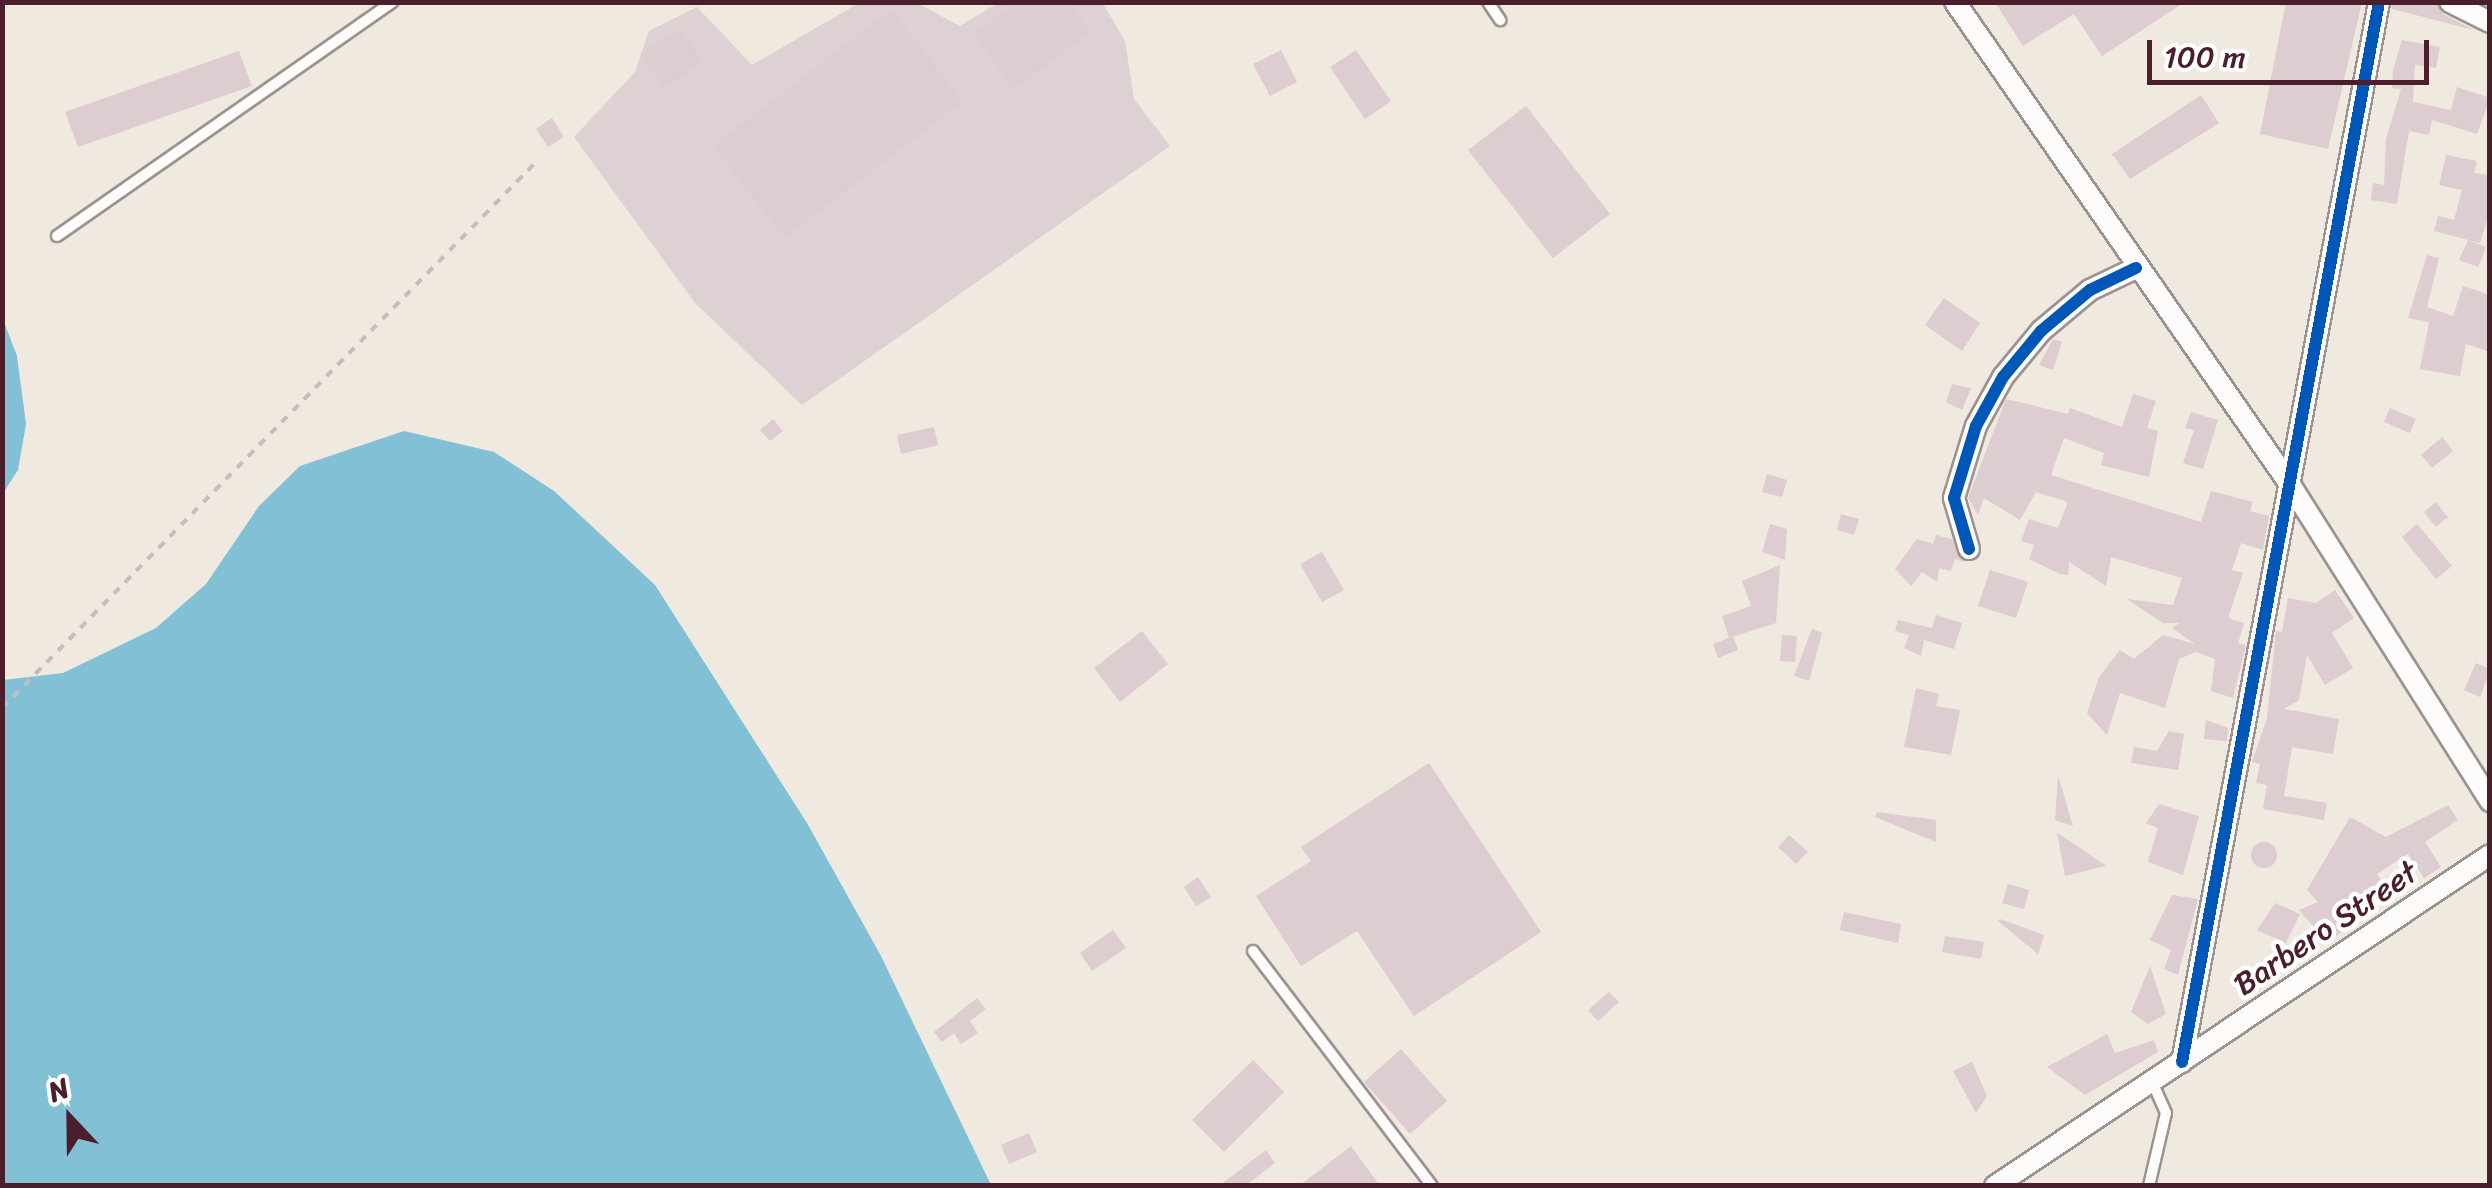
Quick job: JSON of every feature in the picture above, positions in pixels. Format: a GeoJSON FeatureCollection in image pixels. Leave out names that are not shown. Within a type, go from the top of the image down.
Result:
{"type":"FeatureCollection","features":[{"type":"Feature","properties":{"kind":"street"},"geometry":{"type":"LineString","coordinates":[[1955,2],[2136,268],[2291,486],[2490,800]]}},
{"type":"Feature","properties":{"kind":"street"},"geometry":{"type":"LineString","coordinates":[[2182,1062],[2379,2]]}},
{"type":"Feature","properties":{"kind":"street"},"geometry":{"type":"LineString","coordinates":[[2450,2],[2490,22]]}},
{"type":"Feature","properties":{"kind":"street"},"geometry":{"type":"LineString","coordinates":[[1969,549],[1954,498],[1976,426],[2003,377],[2041,332],[2090,290],[2136,268]]}},
{"type":"Feature","properties":{"kind":"street","name":"Barbero Street"},"geometry":{"type":"LineString","coordinates":[[1996,1186],[2490,855]]}},
{"type":"Feature","properties":{"kind":"lane"},"geometry":{"type":"LineString","coordinates":[[56,236],[392,2]]}},
{"type":"Feature","properties":{"kind":"lane"},"geometry":{"type":"LineString","coordinates":[[1488,2],[1500,20]]}},
{"type":"Feature","properties":{"kind":"lane"},"geometry":{"type":"LineString","coordinates":[[1253,951],[1432,1186]]}},
{"type":"Feature","properties":{"kind":"lane"},"geometry":{"type":"LineString","coordinates":[[2149,1186],[2166,1113],[2152,1080]]}},
{"type":"Feature","properties":{"kind":"path"},"geometry":{"type":"LineString","coordinates":[[2,708],[538,160]]}},
{"type":"Feature","properties":{"kind":"shaded area"},"geometry":{"type":"Polygon","coordinates":[[[1102,2],[1125,41],[1134,99],[1170,146],[802,405],[695,303],[574,137],[635,72],[649,31],[697,7],[752,65],[859,3],[917,3],[960,26],[998,3],[1102,2]]]}},
{"type":"Feature","properties":{"kind":"water"},"geometry":{"type":"Polygon","coordinates":[[[2,317],[17,356],[26,424],[18,470],[3,493],[2,317]]]}},
{"type":"Feature","properties":{"kind":"water"},"geometry":{"type":"Polygon","coordinates":[[[404,431],[494,452],[554,491],[655,585],[807,823],[881,956],[991,1185],[3,1185],[3,680],[63,673],[156,628],[206,584],[259,506],[300,466],[404,431]]]}},
{"type":"Feature","properties":{"kind":"building"},"geometry":{"type":"Polygon","coordinates":[[[1015,2],[1069,2],[1091,33],[1013,89],[973,34],[1015,2]]]}},
{"type":"Feature","properties":{"kind":"building"},"geometry":{"type":"Polygon","coordinates":[[[1995,2],[2185,2],[2102,56],[2074,14],[2023,46],[1995,2]]]}},
{"type":"Feature","properties":{"kind":"building"},"geometry":{"type":"Polygon","coordinates":[[[2286,2],[2362,2],[2328,149],[2260,134],[2286,2]]]}},
{"type":"Feature","properties":{"kind":"building"},"geometry":{"type":"Polygon","coordinates":[[[2392,2],[2436,2],[2443,14],[2474,30],[2392,9],[2392,2]]]}},
{"type":"Feature","properties":{"kind":"building"},"geometry":{"type":"Polygon","coordinates":[[[891,9],[963,102],[784,238],[713,146],[891,9]]]}},
{"type":"Feature","properties":{"kind":"building"},"geometry":{"type":"Polygon","coordinates":[[[680,28],[703,62],[663,89],[640,54],[680,28]]]}},
{"type":"Feature","properties":{"kind":"building"},"geometry":{"type":"Polygon","coordinates":[[[2402,40],[2440,47],[2436,68],[2415,65],[2413,102],[2451,110],[2457,87],[2490,98],[2477,134],[2432,120],[2429,135],[2409,131],[2397,204],[2371,200],[2373,183],[2384,185],[2386,139],[2401,89],[2392,88],[2393,70],[2402,40]]]}},
{"type":"Feature","properties":{"kind":"building"},"geometry":{"type":"Polygon","coordinates":[[[1281,50],[1297,82],[1270,96],[1253,64],[1281,50]]]}},
{"type":"Feature","properties":{"kind":"building"},"geometry":{"type":"Polygon","coordinates":[[[1356,50],[1391,101],[1365,119],[1330,67],[1356,50]]]}},
{"type":"Feature","properties":{"kind":"building"},"geometry":{"type":"Polygon","coordinates":[[[239,51],[252,86],[78,147],[65,112],[239,51]]]}},
{"type":"Feature","properties":{"kind":"building"},"geometry":{"type":"Polygon","coordinates":[[[2201,95],[2219,123],[2130,179],[2112,154],[2201,95]]]}},
{"type":"Feature","properties":{"kind":"building"},"geometry":{"type":"Polygon","coordinates":[[[1526,106],[1610,214],[1553,258],[1468,150],[1526,106]]]}},
{"type":"Feature","properties":{"kind":"building"},"geometry":{"type":"Polygon","coordinates":[[[552,118],[564,137],[548,147],[536,129],[552,118]]]}},
{"type":"Feature","properties":{"kind":"building"},"geometry":{"type":"Polygon","coordinates":[[[2446,155],[2477,161],[2474,173],[2490,175],[2490,211],[2480,243],[2434,231],[2438,216],[2454,220],[2462,190],[2439,185],[2446,155]]]}},
{"type":"Feature","properties":{"kind":"building"},"geometry":{"type":"Polygon","coordinates":[[[2468,240],[2486,247],[2478,267],[2459,260],[2468,240]]]}},
{"type":"Feature","properties":{"kind":"building"},"geometry":{"type":"Polygon","coordinates":[[[2427,255],[2439,258],[2427,307],[2453,316],[2463,286],[2490,295],[2490,352],[2466,344],[2460,376],[2420,369],[2429,322],[2408,318],[2427,255]]]}},
{"type":"Feature","properties":{"kind":"building"},"geometry":{"type":"Polygon","coordinates":[[[1944,298],[1980,323],[1962,351],[1925,325],[1944,298]]]}},
{"type":"Feature","properties":{"kind":"building"},"geometry":{"type":"Polygon","coordinates":[[[2053,339],[2062,342],[2053,370],[2039,365],[2053,339]]]}},
{"type":"Feature","properties":{"kind":"building"},"geometry":{"type":"Polygon","coordinates":[[[1952,384],[1971,388],[1962,410],[1946,402],[1952,384]]]}},
{"type":"Feature","properties":{"kind":"building"},"geometry":{"type":"Polygon","coordinates":[[[2133,394],[2156,401],[2147,428],[2158,431],[2149,477],[2101,465],[2104,453],[2064,438],[2051,475],[2201,522],[2211,491],[2253,502],[2250,511],[2269,516],[2263,550],[2241,543],[2232,570],[2243,573],[2228,618],[2244,623],[2238,643],[2246,645],[2233,698],[2211,691],[2215,659],[2196,652],[2179,659],[2165,708],[2120,693],[2107,735],[2087,713],[2099,677],[2120,650],[2134,659],[2163,635],[2195,644],[2172,628],[2179,623],[2163,623],[2127,599],[2173,605],[2182,578],[2111,557],[2106,586],[2069,562],[2068,575],[2060,574],[2029,559],[2034,545],[2021,541],[2029,519],[2058,528],[2068,502],[2036,492],[2020,520],[1984,498],[1978,515],[1968,498],[2006,399],[2068,414],[2070,408],[2122,427],[2133,394]]]}},
{"type":"Feature","properties":{"kind":"building"},"geometry":{"type":"Polygon","coordinates":[[[2390,408],[2416,419],[2410,433],[2384,422],[2390,408]]]}},
{"type":"Feature","properties":{"kind":"building"},"geometry":{"type":"Polygon","coordinates":[[[2191,412],[2218,420],[2203,469],[2183,463],[2194,430],[2185,428],[2191,412]]]}},
{"type":"Feature","properties":{"kind":"building"},"geometry":{"type":"Polygon","coordinates":[[[773,419],[783,431],[770,441],[760,430],[773,419]]]}},
{"type":"Feature","properties":{"kind":"building"},"geometry":{"type":"Polygon","coordinates":[[[934,427],[938,445],[901,454],[897,435],[934,427]]]}},
{"type":"Feature","properties":{"kind":"building"},"geometry":{"type":"Polygon","coordinates":[[[2442,437],[2453,451],[2432,468],[2421,455],[2442,437]]]}},
{"type":"Feature","properties":{"kind":"building"},"geometry":{"type":"Polygon","coordinates":[[[1767,474],[1787,480],[1782,497],[1762,492],[1767,474]]]}},
{"type":"Feature","properties":{"kind":"building"},"geometry":{"type":"Polygon","coordinates":[[[2436,502],[2448,517],[2436,527],[2424,512],[2436,502]]]}},
{"type":"Feature","properties":{"kind":"building"},"geometry":{"type":"Polygon","coordinates":[[[1841,514],[1859,519],[1854,535],[1837,530],[1841,514]]]}},
{"type":"Feature","properties":{"kind":"building"},"geometry":{"type":"Polygon","coordinates":[[[1770,524],[1787,529],[1785,560],[1762,552],[1770,524]]]}},
{"type":"Feature","properties":{"kind":"building"},"geometry":{"type":"Polygon","coordinates":[[[2417,524],[2452,566],[2436,579],[2402,537],[2417,524]]]}},
{"type":"Feature","properties":{"kind":"building"},"geometry":{"type":"Polygon","coordinates":[[[1936,535],[1952,539],[1964,562],[1955,559],[1951,571],[1939,568],[1937,582],[1922,572],[1911,586],[1895,569],[1917,539],[1933,544],[1936,535]]]}},
{"type":"Feature","properties":{"kind":"building"},"geometry":{"type":"Polygon","coordinates":[[[1322,552],[1344,590],[1322,602],[1300,564],[1322,552]]]}},
{"type":"Feature","properties":{"kind":"building"},"geometry":{"type":"Polygon","coordinates":[[[1780,565],[1776,623],[1729,638],[1722,616],[1751,606],[1742,581],[1780,565]]]}},
{"type":"Feature","properties":{"kind":"building"},"geometry":{"type":"Polygon","coordinates":[[[1990,570],[2028,582],[2016,618],[1978,606],[1990,570]]]}},
{"type":"Feature","properties":{"kind":"building"},"geometry":{"type":"Polygon","coordinates":[[[2335,590],[2354,618],[2332,633],[2353,668],[2325,685],[2307,655],[2299,700],[2284,709],[2339,719],[2333,754],[2292,747],[2284,796],[2327,803],[2324,820],[2263,809],[2267,785],[2256,783],[2260,764],[2252,762],[2267,718],[2276,631],[2282,632],[2288,598],[2316,603],[2335,590]]]}},
{"type":"Feature","properties":{"kind":"building"},"geometry":{"type":"Polygon","coordinates":[[[1936,615],[1962,623],[1954,649],[1924,640],[1921,656],[1904,648],[1909,635],[1895,631],[1898,620],[1932,628],[1936,615]]]}},
{"type":"Feature","properties":{"kind":"building"},"geometry":{"type":"Polygon","coordinates":[[[1812,629],[1822,633],[1809,681],[1794,676],[1812,629]]]}},
{"type":"Feature","properties":{"kind":"building"},"geometry":{"type":"Polygon","coordinates":[[[1142,631],[1168,664],[1120,702],[1094,668],[1142,631]]]}},
{"type":"Feature","properties":{"kind":"building"},"geometry":{"type":"Polygon","coordinates":[[[1782,635],[1797,636],[1795,662],[1780,661],[1782,635]]]}},
{"type":"Feature","properties":{"kind":"building"},"geometry":{"type":"Polygon","coordinates":[[[1733,636],[1738,650],[1718,658],[1713,644],[1733,636]]]}},
{"type":"Feature","properties":{"kind":"building"},"geometry":{"type":"Polygon","coordinates":[[[2476,663],[2490,669],[2480,697],[2464,690],[2476,663]]]}},
{"type":"Feature","properties":{"kind":"building"},"geometry":{"type":"Polygon","coordinates":[[[1916,688],[1939,694],[1936,706],[1960,710],[1951,755],[1904,747],[1916,688]]]}},
{"type":"Feature","properties":{"kind":"building"},"geometry":{"type":"Polygon","coordinates":[[[2206,720],[2228,728],[2227,741],[2204,739],[2206,720]]]}},
{"type":"Feature","properties":{"kind":"building"},"geometry":{"type":"Polygon","coordinates":[[[2169,731],[2184,734],[2178,770],[2131,763],[2134,747],[2157,751],[2169,731]]]}},
{"type":"Feature","properties":{"kind":"building"},"geometry":{"type":"Polygon","coordinates":[[[1429,763],[1541,932],[1414,1016],[1357,931],[1301,966],[1256,896],[1311,861],[1301,847],[1429,763]]]}},
{"type":"Feature","properties":{"kind":"building"},"geometry":{"type":"Polygon","coordinates":[[[2058,776],[2073,826],[2055,820],[2058,776]]]}},
{"type":"Feature","properties":{"kind":"building"},"geometry":{"type":"Polygon","coordinates":[[[2159,804],[2199,816],[2183,875],[2148,862],[2158,828],[2146,823],[2159,804]]]}},
{"type":"Feature","properties":{"kind":"building"},"geometry":{"type":"Polygon","coordinates":[[[2448,805],[2458,820],[2425,842],[2441,867],[2424,878],[2408,854],[2377,874],[2389,892],[2328,943],[2299,910],[2318,902],[2307,890],[2350,817],[2386,837],[2448,805]]]}},
{"type":"Feature","properties":{"kind":"building"},"geometry":{"type":"Polygon","coordinates":[[[1877,812],[1936,820],[1936,842],[1875,817],[1877,812]]]}},
{"type":"Feature","properties":{"kind":"building"},"geometry":{"type":"Polygon","coordinates":[[[2057,833],[2079,847],[2106,866],[2065,876],[2057,833]]]}},
{"type":"Feature","properties":{"kind":"building"},"geometry":{"type":"Polygon","coordinates":[[[1789,835],[1808,852],[1796,864],[1778,847],[1789,835]]]}},
{"type":"Feature","properties":{"kind":"building"},"geometry":{"type":"Polygon","coordinates":[[[2264,842],[2273,846],[2277,855],[2273,864],[2264,868],[2255,864],[2251,855],[2255,846],[2264,842]]]}},
{"type":"Feature","properties":{"kind":"building"},"geometry":{"type":"Polygon","coordinates":[[[1198,877],[1211,897],[1196,906],[1184,887],[1198,877]]]}},
{"type":"Feature","properties":{"kind":"building"},"geometry":{"type":"Polygon","coordinates":[[[2008,884],[2029,890],[2024,909],[2002,903],[2008,884]]]}},
{"type":"Feature","properties":{"kind":"building"},"geometry":{"type":"Polygon","coordinates":[[[2172,895],[2198,899],[2178,975],[2164,969],[2171,950],[2150,940],[2172,895]]]}},
{"type":"Feature","properties":{"kind":"building"},"geometry":{"type":"Polygon","coordinates":[[[2275,903],[2300,914],[2286,943],[2257,930],[2275,903]]]}},
{"type":"Feature","properties":{"kind":"building"},"geometry":{"type":"Polygon","coordinates":[[[1844,912],[1901,924],[1898,943],[1840,930],[1844,912]]]}},
{"type":"Feature","properties":{"kind":"building"},"geometry":{"type":"Polygon","coordinates":[[[1998,921],[2044,935],[2038,954],[1998,921]]]}},
{"type":"Feature","properties":{"kind":"building"},"geometry":{"type":"Polygon","coordinates":[[[1113,930],[1126,948],[1092,971],[1080,953],[1113,930]]]}},
{"type":"Feature","properties":{"kind":"building"},"geometry":{"type":"Polygon","coordinates":[[[1945,936],[1984,942],[1981,959],[1942,952],[1945,936]]]}},
{"type":"Feature","properties":{"kind":"building"},"geometry":{"type":"Polygon","coordinates":[[[2150,966],[2166,1014],[2148,1024],[2131,1012],[2150,966]]]}},
{"type":"Feature","properties":{"kind":"building"},"geometry":{"type":"Polygon","coordinates":[[[1609,992],[1619,1002],[1598,1021],[1588,1010],[1609,992]]]}},
{"type":"Feature","properties":{"kind":"building"},"geometry":{"type":"Polygon","coordinates":[[[977,998],[986,1009],[970,1021],[978,1033],[961,1044],[954,1033],[942,1042],[934,1032],[977,998]]]}},
{"type":"Feature","properties":{"kind":"building"},"geometry":{"type":"Polygon","coordinates":[[[2107,1034],[2115,1053],[2154,1040],[2158,1052],[2085,1095],[2047,1067],[2107,1034]]]}},
{"type":"Feature","properties":{"kind":"building"},"geometry":{"type":"Polygon","coordinates":[[[1401,1049],[1447,1101],[1410,1134],[1364,1082],[1401,1049]]]}},
{"type":"Feature","properties":{"kind":"building"},"geometry":{"type":"Polygon","coordinates":[[[1253,1060],[1284,1092],[1224,1152],[1192,1120],[1253,1060]]]}},
{"type":"Feature","properties":{"kind":"building"},"geometry":{"type":"Polygon","coordinates":[[[1972,1062],[1987,1096],[1976,1113],[1953,1071],[1972,1062]]]}},
{"type":"Feature","properties":{"kind":"building"},"geometry":{"type":"Polygon","coordinates":[[[1029,1133],[1037,1152],[1009,1164],[1001,1145],[1029,1133]]]}},
{"type":"Feature","properties":{"kind":"building"},"geometry":{"type":"Polygon","coordinates":[[[1351,1146],[1380,1186],[1299,1186],[1351,1146]]]}},
{"type":"Feature","properties":{"kind":"building"},"geometry":{"type":"Polygon","coordinates":[[[1266,1150],[1275,1163],[1245,1186],[1219,1186],[1266,1150]]]}},
{"type":"Feature","properties":{"kind":"cycle path"},"geometry":{"type":"LineString","coordinates":[[2182,1062],[2379,2]]}},
{"type":"Feature","properties":{"kind":"cycle path"},"geometry":{"type":"LineString","coordinates":[[1969,549],[1954,498],[1976,426],[2003,377],[2041,331],[2090,290],[2136,268]]}}]}
